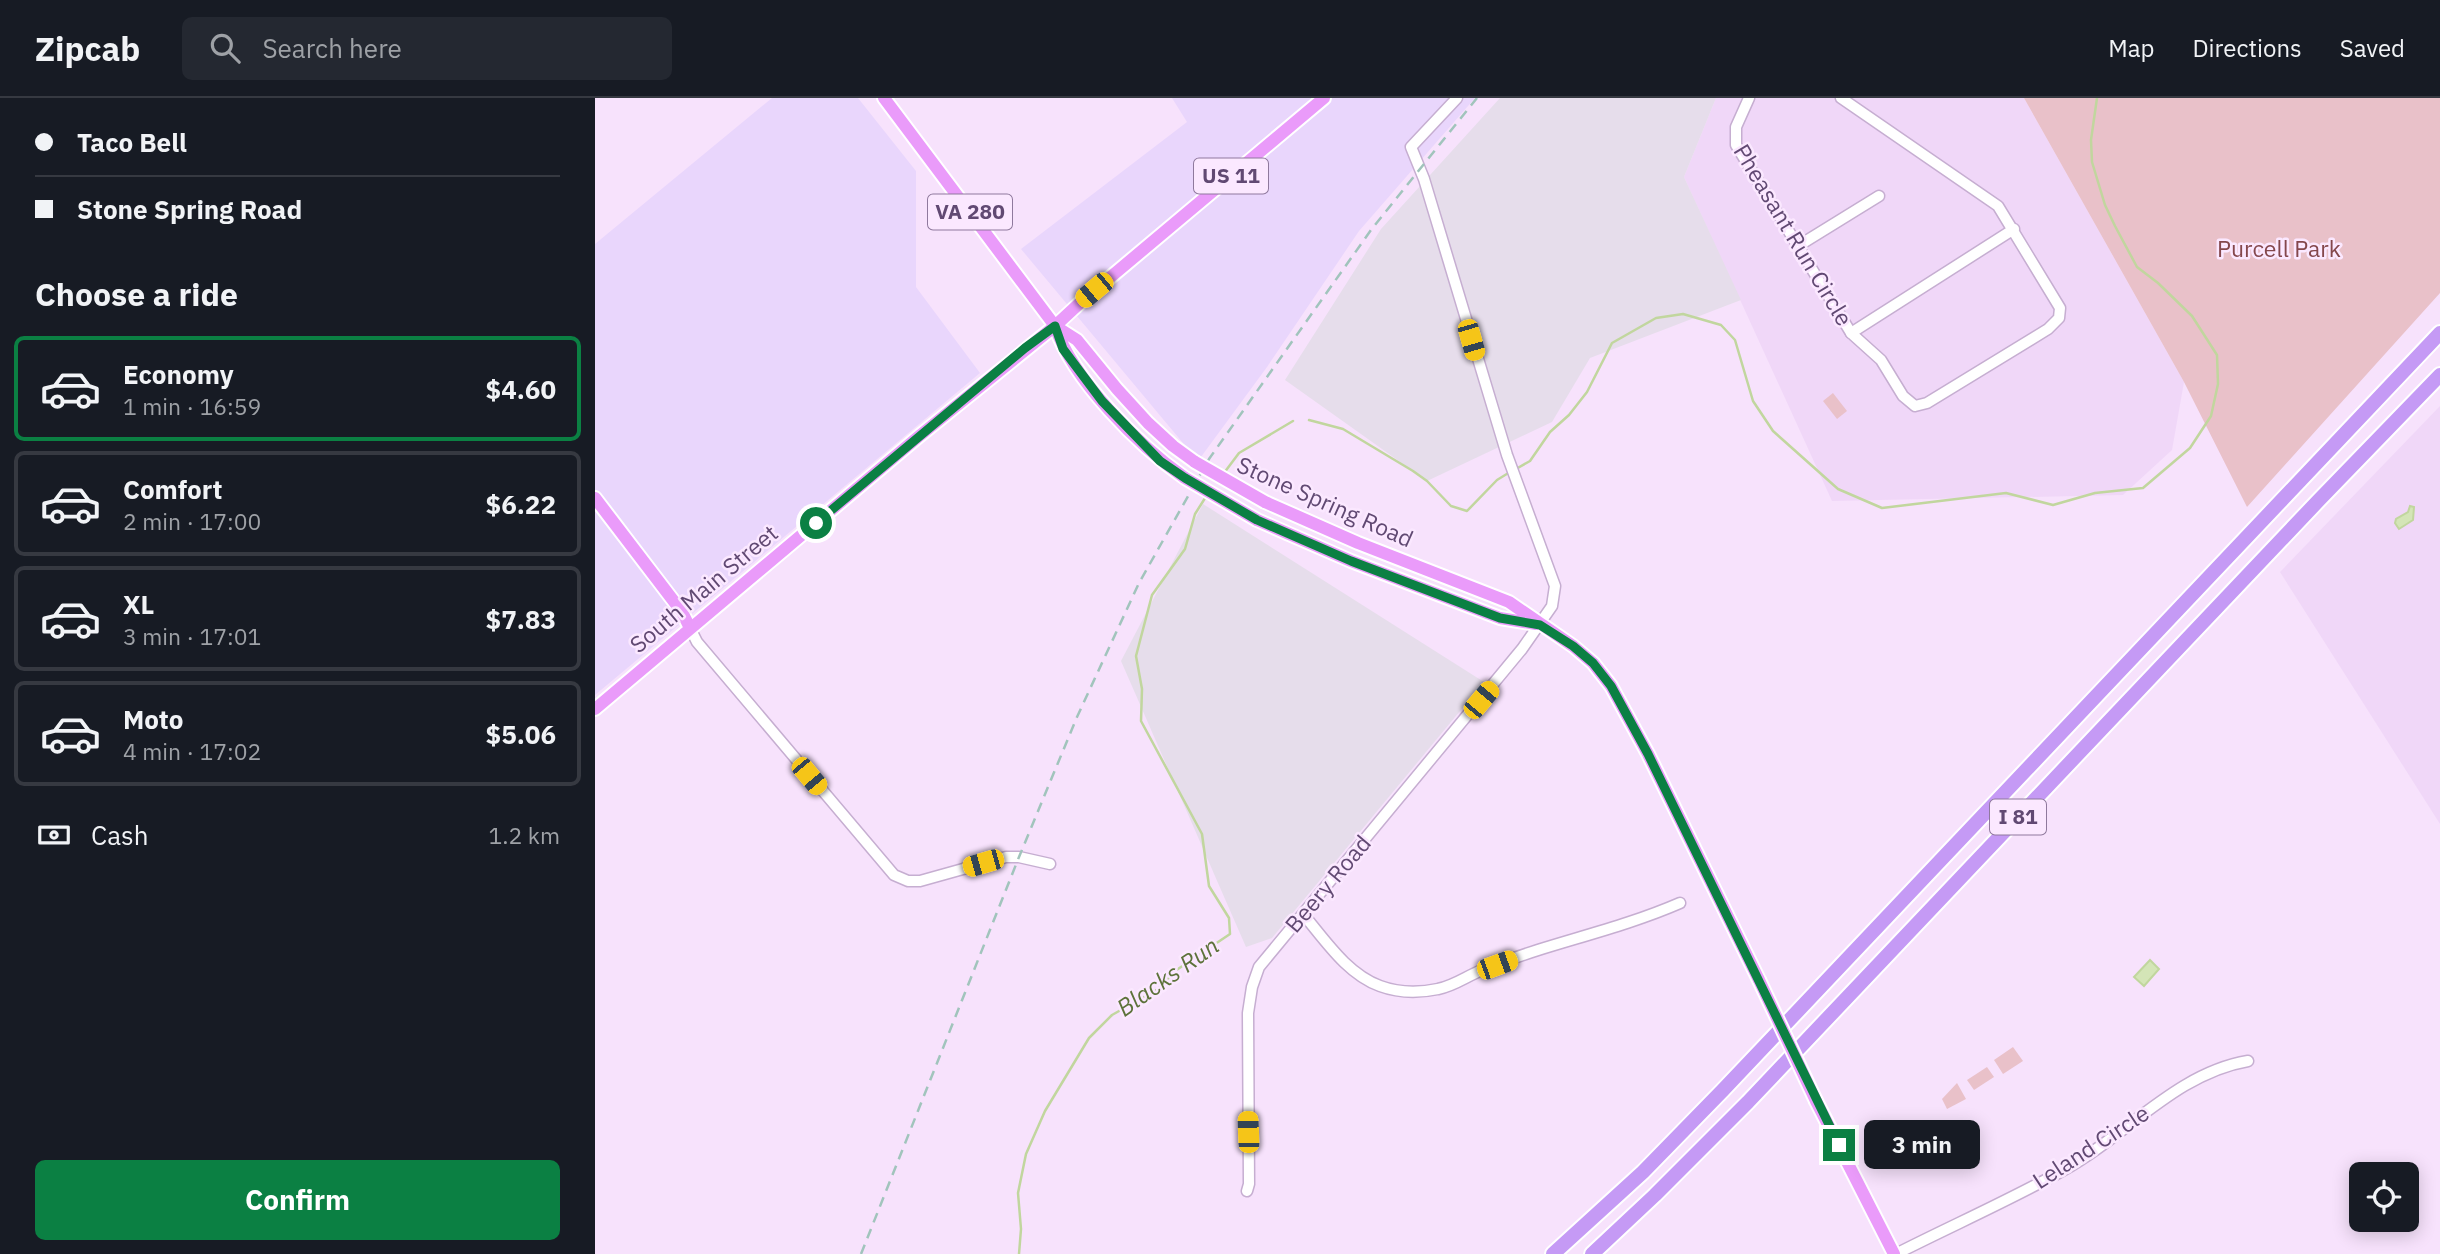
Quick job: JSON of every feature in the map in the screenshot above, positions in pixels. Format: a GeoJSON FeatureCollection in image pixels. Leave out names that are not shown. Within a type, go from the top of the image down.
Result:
{"type":"FeatureCollection","features":[{"type":"Feature","properties":{"kind":"highway","name":"I 81"},"geometry":{"type":"LineString","coordinates":[[1553,1254],[1643,1172],[1715,1099],[2440,333]]}},
{"type":"Feature","properties":{"kind":"highway","name":"I 81"},"geometry":{"type":"LineString","coordinates":[[1592,1254],[1734,1116],[2440,375]]}},
{"type":"Feature","properties":{"kind":"main road","name":"Stone Spring Road"},"geometry":{"type":"LineString","coordinates":[[884,98],[1055,326],[1063,349],[1102,401],[1160,461],[1257,520],[1351,561],[1500,618],[1540,625]]}},
{"type":"Feature","properties":{"kind":"main road","name":"South Main Street"},"geometry":{"type":"LineString","coordinates":[[595,709],[1324,98]]}},
{"type":"Feature","properties":{"kind":"main road","name":"Stone Spring Road"},"geometry":{"type":"LineString","coordinates":[[1055,326],[1077,340],[1149,423],[1195,462],[1265,502],[1358,543],[1510,602],[1593,663],[1611,686],[1648,754],[1816,1101],[1895,1254]]}},
{"type":"Feature","properties":{"kind":"main road"},"geometry":{"type":"LineString","coordinates":[[595,498],[682,612],[690,628]]}},
{"type":"Feature","properties":{"kind":"street"},"geometry":{"type":"LineString","coordinates":[[1457,98],[1411,147],[1424,179],[1516,483],[1555,586],[1552,606],[1540,625]]}},
{"type":"Feature","properties":{"kind":"street","name":"Pheasant Run Circle"},"geometry":{"type":"LineString","coordinates":[[1749,98],[1736,127],[1735,142],[1851,333],[1881,360],[1903,396],[1915,406],[1927,403],[2048,329],[2059,318],[2060,309],[1998,206],[1841,98]]}},
{"type":"Feature","properties":{"kind":"street"},"geometry":{"type":"LineString","coordinates":[[1798,246],[1879,196]]}},
{"type":"Feature","properties":{"kind":"street"},"geometry":{"type":"LineString","coordinates":[[1851,333],[2014,229]]}},
{"type":"Feature","properties":{"kind":"street","name":"Beery Road"},"geometry":{"type":"LineString","coordinates":[[1247,1191],[1247,1035],[1252,987],[1264,958],[1493,685],[1540,625]]}},
{"type":"Feature","properties":{"kind":"street"},"geometry":{"type":"LineString","coordinates":[[690,628],[697,642],[894,875],[905,880],[921,881],[1011,856],[1050,864]]}},
{"type":"Feature","properties":{"kind":"street"},"geometry":{"type":"LineString","coordinates":[[1303,914],[1337,956],[1361,977],[1388,989],[1419,992],[1441,988],[1481,970],[1539,950],[1641,920],[1680,903]]}},
{"type":"Feature","properties":{"kind":"street","name":"Leland Circle"},"geometry":{"type":"LineString","coordinates":[[1895,1254],[2064,1170],[2123,1131],[2179,1088],[2228,1064],[2248,1061]]}},
{"type":"Feature","properties":{"kind":"shaded area"},"geometry":{"type":"Polygon","coordinates":[[[772,98],[858,98],[916,171],[916,287],[980,373],[595,695],[595,244],[772,98]]]}},
{"type":"Feature","properties":{"kind":"shaded area"},"geometry":{"type":"Polygon","coordinates":[[[1172,98],[1475,98],[1359,231],[1267,367],[1198,461],[1021,249],[1187,122],[1172,98]]]}},
{"type":"Feature","properties":{"kind":"shaded area"},"geometry":{"type":"Polygon","coordinates":[[[1500,98],[1716,98],[1684,177],[1741,300],[1590,358],[1552,422],[1427,481],[1285,380],[1381,229],[1500,98]]]}},
{"type":"Feature","properties":{"kind":"shaded area"},"geometry":{"type":"Polygon","coordinates":[[[1716,98],[2024,98],[2184,382],[2172,450],[2123,495],[1832,501],[1684,177],[1716,98]]]}},
{"type":"Feature","properties":{"kind":"shaded area"},"geometry":{"type":"Polygon","coordinates":[[[2440,406],[2440,824],[2280,572],[2440,406]]]}},
{"type":"Feature","properties":{"kind":"shaded area"},"geometry":{"type":"Polygon","coordinates":[[[1203,504],[1484,682],[1272,938],[1246,947],[1121,661],[1203,504]]]}},
{"type":"Feature","properties":{"kind":"shaded area"},"geometry":{"type":"Polygon","coordinates":[[[2410,506],[2414,507],[2413,520],[2399,529],[2395,523],[2396,519],[2408,512],[2410,506]]]}},
{"type":"Feature","properties":{"kind":"shaded area"},"geometry":{"type":"Polygon","coordinates":[[[2150,960],[2159,969],[2144,986],[2134,977],[2150,960]]]}},
{"type":"Feature","properties":{"kind":"green space","name":"Purcell Park"},"geometry":{"type":"Polygon","coordinates":[[[2024,98],[2440,98],[2440,293],[2247,507],[2184,382],[2024,98]]]}},
{"type":"Feature","properties":{"kind":"green space"},"geometry":{"type":"Polygon","coordinates":[[[1833,393],[1847,411],[1837,419],[1823,401],[1833,393]]]}},
{"type":"Feature","properties":{"kind":"green space"},"geometry":{"type":"Polygon","coordinates":[[[2013,1047],[2023,1061],[2003,1074],[1994,1060],[2013,1047]]]}},
{"type":"Feature","properties":{"kind":"green space"},"geometry":{"type":"Polygon","coordinates":[[[1987,1067],[1994,1077],[1974,1090],[1967,1080],[1987,1067]]]}},
{"type":"Feature","properties":{"kind":"green space"},"geometry":{"type":"Polygon","coordinates":[[[1957,1083],[1966,1099],[1947,1109],[1942,1099],[1957,1083]]]}},
{"type":"Feature","properties":{"kind":"waterway","name":"Blacks Run"},"geometry":{"type":"LineString","coordinates":[[1516,469],[1530,461],[1550,432],[1569,415],[1587,392],[1612,343],[1656,318],[1683,314],[1721,325],[1735,340],[1753,401],[1773,431],[1838,489],[1882,508],[2006,493],[2053,505],[2095,493],[2143,488],[2190,448],[2211,416],[2218,384],[2217,355],[2192,316],[2137,267],[2105,205],[2092,162],[2091,140],[2097,98]]}},
{"type":"Feature","properties":{"kind":"waterway","name":"Blacks Run"},"geometry":{"type":"LineString","coordinates":[[1309,420],[1343,429],[1413,471],[1427,481],[1451,506],[1467,511],[1497,480],[1510,472]]}},
{"type":"Feature","properties":{"kind":"waterway","name":"Blacks Run"},"geometry":{"type":"LineString","coordinates":[[1224,473],[1239,453],[1293,421]]}},
{"type":"Feature","properties":{"kind":"waterway","name":"Blacks Run"},"geometry":{"type":"LineString","coordinates":[[1019,1254],[1021,1229],[1018,1193],[1026,1154],[1045,1111],[1089,1038],[1112,1015],[1158,989],[1175,971],[1230,934],[1229,918],[1209,886],[1202,834],[1141,721],[1142,689],[1136,656],[1152,595],[1185,549],[1195,514],[1207,495]]}},
{"type":"Feature","properties":{"kind":"railway"},"geometry":{"type":"LineString","coordinates":[[861,1254],[1077,717],[1139,583],[1209,459],[1371,230],[1477,98]]}},
{"type":"Feature","properties":{"kind":"route"},"geometry":{"type":"LineString","coordinates":[[816,523],[1025,348],[1055,326],[1063,349],[1102,401],[1160,461],[1185,478],[1257,520],[1351,561],[1500,618],[1540,625],[1573,646],[1593,663],[1611,686],[1648,754],[1839,1145]]}}]}
